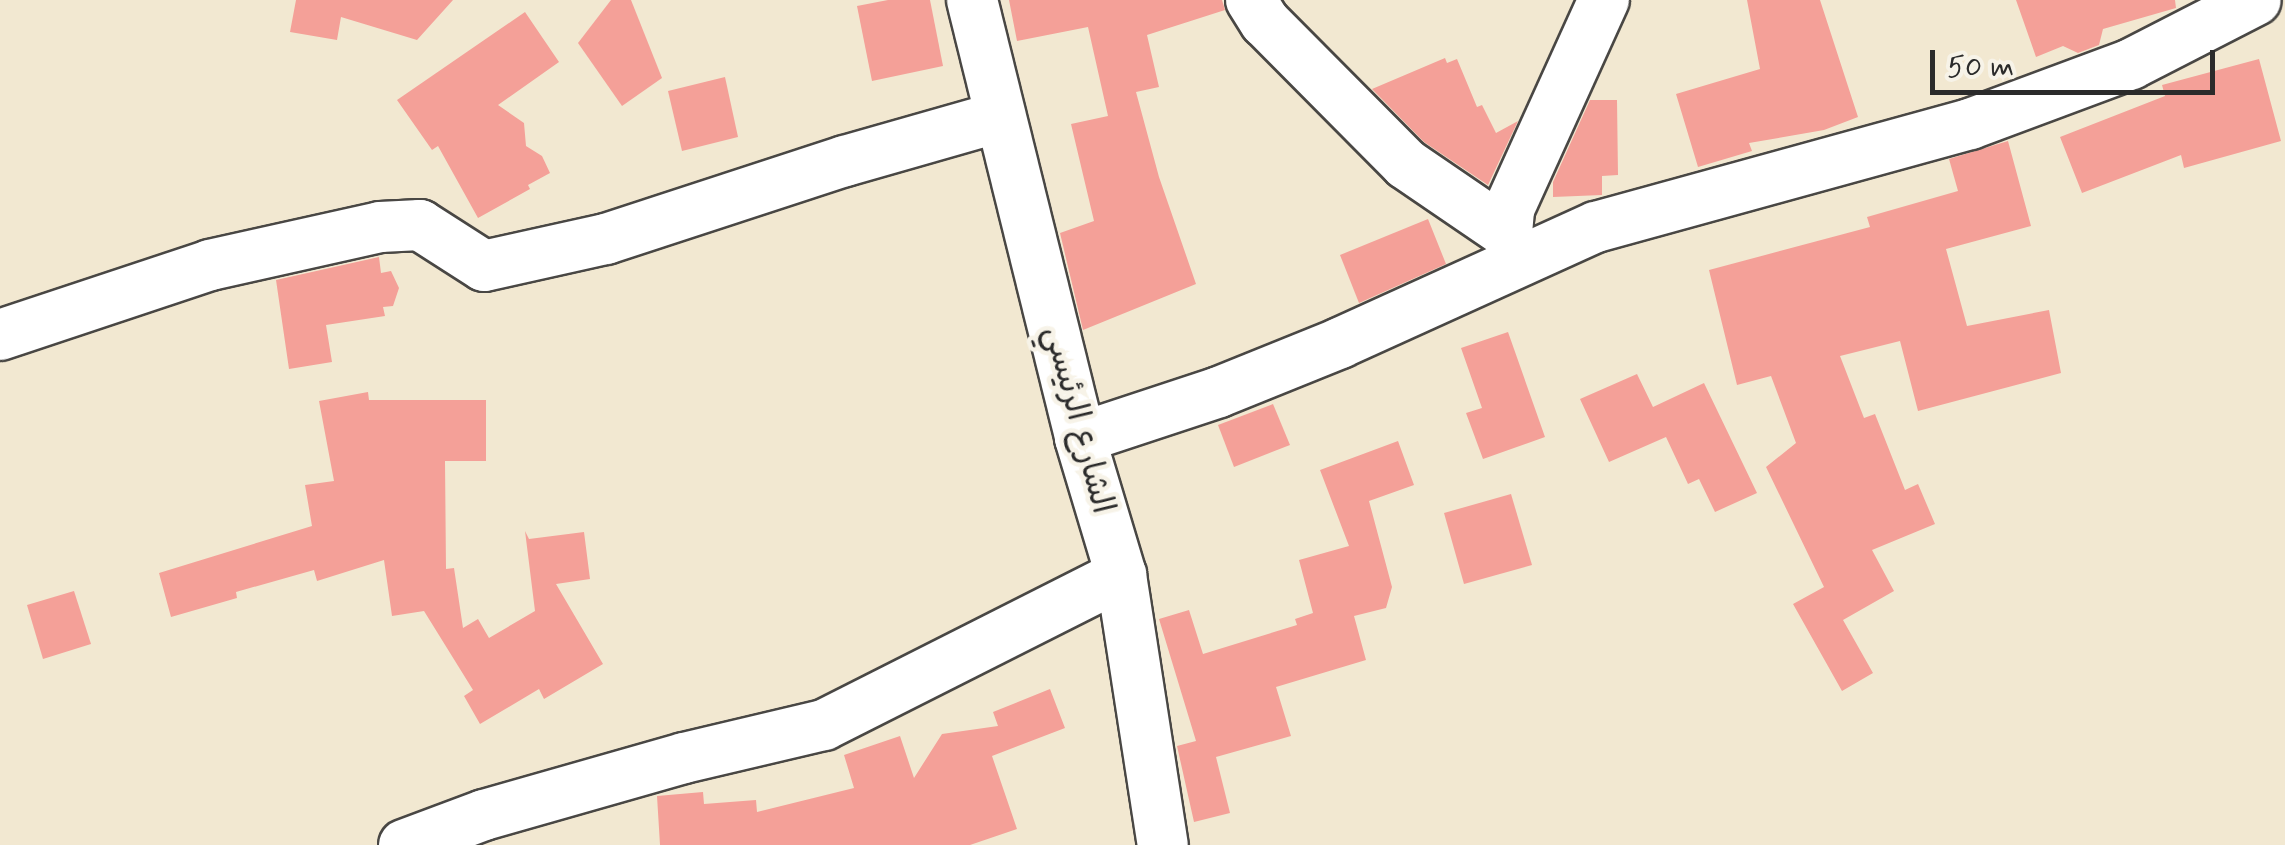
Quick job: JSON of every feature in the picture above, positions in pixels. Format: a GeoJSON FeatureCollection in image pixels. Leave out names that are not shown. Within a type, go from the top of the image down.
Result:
{"type":"FeatureCollection","features":[{"type":"Feature","properties":{"kind":"street","name":"الشارع الرئيسي"},"geometry":{"type":"LineString","coordinates":[[972,0],[1080,438],[1121,574],[1163,845]]}},
{"type":"Feature","properties":{"kind":"street"},"geometry":{"type":"LineString","coordinates":[[1251,0],[1265,22],[1406,164],[1512,246]]}},
{"type":"Feature","properties":{"kind":"street"},"geometry":{"type":"LineString","coordinates":[[1512,246],[1509,210],[1604,0]]}},
{"type":"Feature","properties":{"kind":"street"},"geometry":{"type":"LineString","coordinates":[[1080,438],[1288,364],[1512,246],[1596,227],[1970,124],[2131,64],[2256,0]]}},
{"type":"Feature","properties":{"kind":"street"},"geometry":{"type":"LineString","coordinates":[[0,334],[210,265],[380,227],[420,225],[484,266],[606,239],[845,160],[998,117]]}},
{"type":"Feature","properties":{"kind":"street"},"geometry":{"type":"LineString","coordinates":[[404,845],[711,750],[824,725],[1121,574]]}},
{"type":"Feature","properties":{"kind":"building"},"geometry":{"type":"Polygon","coordinates":[[[296,0],[453,0],[417,40],[341,17],[337,40],[290,32],[296,0]]]}},
{"type":"Feature","properties":{"kind":"building"},"geometry":{"type":"Polygon","coordinates":[[[611,0],[631,0],[662,78],[622,106],[578,43],[611,0]]]}},
{"type":"Feature","properties":{"kind":"building"},"geometry":{"type":"Polygon","coordinates":[[[888,0],[930,0],[943,66],[872,81],[857,6],[888,0]]]}},
{"type":"Feature","properties":{"kind":"building"},"geometry":{"type":"Polygon","coordinates":[[[1009,0],[1222,0],[1225,10],[1147,35],[1159,87],[1136,92],[1159,177],[1196,284],[1083,330],[1060,233],[1094,221],[1071,124],[1108,116],[1088,27],[1017,41],[1009,0]]]}},
{"type":"Feature","properties":{"kind":"building"},"geometry":{"type":"Polygon","coordinates":[[[1747,0],[1820,0],[1858,117],[1824,130],[1749,143],[1752,151],[1698,167],[1676,94],[1760,69],[1747,0]]]}},
{"type":"Feature","properties":{"kind":"building"},"geometry":{"type":"Polygon","coordinates":[[[2016,0],[2175,0],[2176,8],[2103,29],[2099,45],[2078,53],[2063,46],[2036,57],[2016,0]]]}},
{"type":"Feature","properties":{"kind":"building"},"geometry":{"type":"Polygon","coordinates":[[[525,12],[559,62],[498,105],[524,123],[526,146],[542,156],[550,173],[478,218],[438,146],[432,150],[397,100],[525,12]]]}},
{"type":"Feature","properties":{"kind":"building"},"geometry":{"type":"Polygon","coordinates":[[[1445,58],[1447,63],[1457,59],[1477,107],[1482,105],[1496,133],[1518,121],[1488,185],[1424,142],[1372,89],[1445,58]]]}},
{"type":"Feature","properties":{"kind":"building"},"geometry":{"type":"Polygon","coordinates":[[[2259,59],[2281,141],[2184,168],[2181,155],[2082,193],[2060,137],[2165,96],[2162,85],[2259,59]]]}},
{"type":"Feature","properties":{"kind":"building"},"geometry":{"type":"Polygon","coordinates":[[[725,77],[738,137],[682,151],[668,91],[725,77]]]}},
{"type":"Feature","properties":{"kind":"building"},"geometry":{"type":"Polygon","coordinates":[[[1590,100],[1617,100],[1618,175],[1602,176],[1602,195],[1553,197],[1553,182],[1590,100]]]}},
{"type":"Feature","properties":{"kind":"building"},"geometry":{"type":"Polygon","coordinates":[[[2008,141],[2031,226],[1946,249],[1967,326],[2049,310],[2061,373],[1918,411],[1900,341],[1840,356],[1864,418],[1875,414],[1905,490],[1918,484],[1935,524],[1872,550],[1894,591],[1843,620],[1873,673],[1842,691],[1793,604],[1824,587],[1766,467],[1796,443],[1771,376],[1737,385],[1709,270],[1870,227],[1867,217],[1958,191],[1949,159],[2008,141]]]}},
{"type":"Feature","properties":{"kind":"building"},"geometry":{"type":"Polygon","coordinates":[[[1428,219],[1446,264],[1359,303],[1340,255],[1428,219]]]}},
{"type":"Feature","properties":{"kind":"building"},"geometry":{"type":"Polygon","coordinates":[[[379,257],[381,273],[391,271],[399,288],[393,306],[383,307],[385,316],[326,325],[332,362],[289,369],[276,280],[379,257]]]}},
{"type":"Feature","properties":{"kind":"building"},"geometry":{"type":"Polygon","coordinates":[[[1508,332],[1545,437],[1483,459],[1466,413],[1482,408],[1461,348],[1508,332]]]}},
{"type":"Feature","properties":{"kind":"building"},"geometry":{"type":"Polygon","coordinates":[[[1637,374],[1653,407],[1704,383],[1757,493],[1715,512],[1699,479],[1688,484],[1666,437],[1609,462],[1580,399],[1637,374]]]}},
{"type":"Feature","properties":{"kind":"building"},"geometry":{"type":"Polygon","coordinates":[[[368,392],[369,400],[486,400],[486,461],[445,461],[446,569],[454,568],[463,628],[478,619],[489,638],[535,611],[525,531],[529,539],[584,532],[590,579],[556,584],[603,664],[544,699],[539,689],[480,724],[464,696],[473,690],[424,611],[392,616],[384,560],[317,581],[314,570],[236,592],[237,598],[171,617],[159,573],[312,526],[305,485],[334,481],[319,401],[368,392]]]}},
{"type":"Feature","properties":{"kind":"building"},"geometry":{"type":"Polygon","coordinates":[[[1273,404],[1290,445],[1234,467],[1218,425],[1273,404]]]}},
{"type":"Feature","properties":{"kind":"building"},"geometry":{"type":"Polygon","coordinates":[[[1398,441],[1414,485],[1369,501],[1392,587],[1386,608],[1354,616],[1366,660],[1276,687],[1291,736],[1216,757],[1230,813],[1194,822],[1177,746],[1196,741],[1159,619],[1189,610],[1203,654],[1297,625],[1295,619],[1313,613],[1299,560],[1349,546],[1320,470],[1398,441]]]}},
{"type":"Feature","properties":{"kind":"building"},"geometry":{"type":"Polygon","coordinates":[[[1511,494],[1532,565],[1464,584],[1444,513],[1511,494]]]}},
{"type":"Feature","properties":{"kind":"building"},"geometry":{"type":"Polygon","coordinates":[[[74,591],[91,644],[43,659],[27,605],[74,591]]]}},
{"type":"Feature","properties":{"kind":"building"},"geometry":{"type":"Polygon","coordinates":[[[1050,689],[1065,728],[992,756],[1017,829],[970,845],[660,845],[657,796],[703,792],[704,804],[756,800],[757,812],[854,788],[844,755],[900,736],[914,778],[942,734],[998,726],[993,712],[1050,689]]]}}]}
